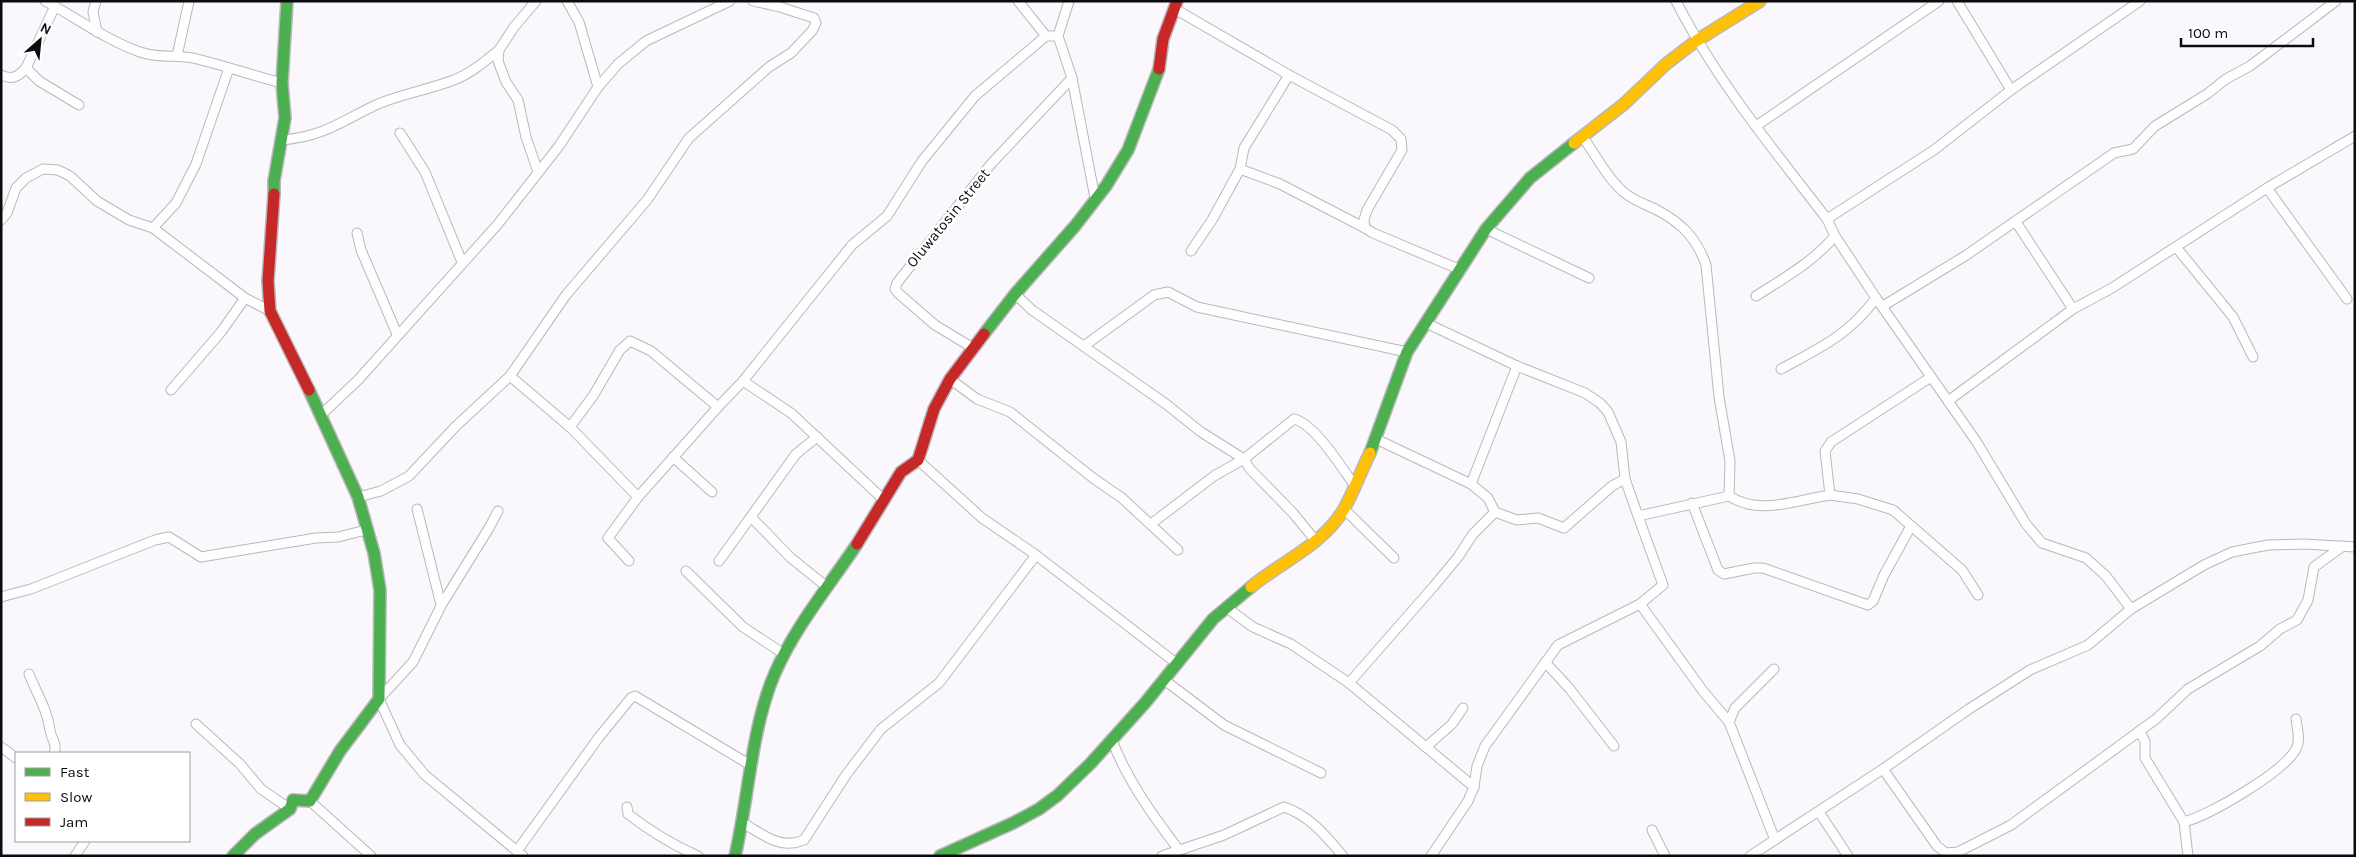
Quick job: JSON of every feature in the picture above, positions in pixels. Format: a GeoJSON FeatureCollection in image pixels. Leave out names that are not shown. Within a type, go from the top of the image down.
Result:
{"type":"FeatureCollection","features":[{"type":"Feature","properties":{"kind":"street"},"geometry":{"type":"LineString","coordinates":[[45,1],[97,32],[141,53],[158,57],[177,56],[282,83]]}},
{"type":"Feature","properties":{"kind":"street"},"geometry":{"type":"LineString","coordinates":[[96,1],[93,12],[97,32]]}},
{"type":"Feature","properties":{"kind":"street"},"geometry":{"type":"LineString","coordinates":[[177,56],[189,1]]}},
{"type":"Feature","properties":{"kind":"street"},"geometry":{"type":"LineString","coordinates":[[286,1],[282,83],[285,118],[274,181],[274,216],[268,281],[270,312],[321,415],[358,497],[366,530],[374,552],[380,590],[380,699],[400,745],[425,775],[520,853],[599,737],[631,698],[636,696],[752,766]]}},
{"type":"Feature","properties":{"kind":"street"},"geometry":{"type":"LineString","coordinates":[[282,140],[306,138],[335,127],[384,102],[452,81],[475,69],[499,50],[514,27],[536,1]]}},
{"type":"Feature","properties":{"kind":"street"},"geometry":{"type":"LineString","coordinates":[[567,1],[578,22],[598,87]]}},
{"type":"Feature","properties":{"kind":"street"},"geometry":{"type":"LineString","coordinates":[[321,415],[358,380],[504,216],[573,126],[598,87],[618,64],[646,41],[730,1]]}},
{"type":"Feature","properties":{"kind":"street"},"geometry":{"type":"LineString","coordinates":[[358,497],[381,491],[409,476],[456,426],[510,376],[566,295],[637,212],[689,138],[768,68],[791,52],[812,31],[816,23],[814,18],[804,14],[753,1]]}},
{"type":"Feature","properties":{"kind":"street"},"geometry":{"type":"LineString","coordinates":[[1018,1],[1046,36]]}},
{"type":"Feature","properties":{"kind":"street"},"geometry":{"type":"LineString","coordinates":[[1069,1],[1058,36],[1072,78],[1095,198]]}},
{"type":"Feature","properties":{"kind":"street"},"geometry":{"type":"LineString","coordinates":[[1676,1],[1696,40],[1756,126],[1827,219],[1835,236],[1876,298],[1921,365],[1932,377],[1976,441],[2026,524],[2042,543],[2086,558],[2106,576],[2131,610]]}},
{"type":"Feature","properties":{"kind":"street"},"geometry":{"type":"LineString","coordinates":[[940,856],[1038,809],[1058,795],[1112,740],[1213,619],[1256,582],[1295,557],[1329,528],[1344,508],[1376,439],[1407,352],[1486,229],[1530,178],[1624,104],[1666,64],[1696,40],[1760,1]]}},
{"type":"Feature","properties":{"kind":"street"},"geometry":{"type":"LineString","coordinates":[[1756,126],[1939,1]]}},
{"type":"Feature","properties":{"kind":"street"},"geometry":{"type":"LineString","coordinates":[[1957,1],[2011,90]]}},
{"type":"Feature","properties":{"kind":"street"},"geometry":{"type":"LineString","coordinates":[[1827,219],[1934,150],[2011,90],[2140,1]]}},
{"type":"Feature","properties":{"kind":"street"},"geometry":{"type":"LineString","coordinates":[[1883,306],[2016,222],[2114,153],[2133,149],[2154,126],[2207,94],[2226,79],[2250,66],[2336,1]]}},
{"type":"Feature","properties":{"kind":"street"},"geometry":{"type":"LineString","coordinates":[[734,856],[743,823],[755,741],[774,675],[784,654],[901,472],[918,460],[934,409],[950,379],[1015,294],[1064,240],[1128,150],[1159,73],[1163,39],[1176,5],[1289,75],[1392,130],[1401,138],[1402,150],[1367,210],[1364,220],[1366,228]]}},
{"type":"Feature","properties":{"kind":"street"},"geometry":{"type":"LineString","coordinates":[[1,75],[9,79],[18,76],[26,68],[55,6]]}},
{"type":"Feature","properties":{"kind":"street"},"geometry":{"type":"LineString","coordinates":[[629,561],[608,538],[638,497],[743,381],[852,245],[887,216],[922,161],[975,96],[1046,36],[1058,36]]}},
{"type":"Feature","properties":{"kind":"street"},"geometry":{"type":"LineString","coordinates":[[499,50],[498,61],[506,82],[518,100],[526,137],[538,172]]}},
{"type":"Feature","properties":{"kind":"street"},"geometry":{"type":"LineString","coordinates":[[26,68],[39,81],[79,104]]}},
{"type":"Feature","properties":{"kind":"street"},"geometry":{"type":"LineString","coordinates":[[153,228],[176,204],[196,164],[229,68]]}},
{"type":"Feature","properties":{"kind":"street"},"geometry":{"type":"LineString","coordinates":[[1191,251],[1212,220],[1240,169],[1244,148],[1289,75]]}},
{"type":"Feature","properties":{"kind":"street","name":"Oluwatosin Street"},"geometry":{"type":"LineString","coordinates":[[973,348],[935,325],[898,293],[895,289],[897,283],[991,164],[1072,78]]}},
{"type":"Feature","properties":{"kind":"street"},"geometry":{"type":"LineString","coordinates":[[400,133],[425,172],[462,262]]}},
{"type":"Feature","properties":{"kind":"street"},"geometry":{"type":"LineString","coordinates":[[1582,136],[1613,180],[1627,194],[1661,212],[1685,228],[1700,247],[1706,265],[1719,397],[1730,461],[1728,496]]}},
{"type":"Feature","properties":{"kind":"street"},"geometry":{"type":"LineString","coordinates":[[1948,401],[1995,364],[2073,309],[2112,288],[2267,188],[2355,136]]}},
{"type":"Feature","properties":{"kind":"street"},"geometry":{"type":"LineString","coordinates":[[1,220],[7,213],[16,188],[26,178],[43,169],[58,170],[70,176],[96,201],[128,220],[153,228],[245,298],[270,312]]}},
{"type":"Feature","properties":{"kind":"street"},"geometry":{"type":"LineString","coordinates":[[1240,169],[1280,184],[1373,233],[1461,270]]}},
{"type":"Feature","properties":{"kind":"street"},"geometry":{"type":"LineString","coordinates":[[2267,188],[2347,300]]}},
{"type":"Feature","properties":{"kind":"street"},"geometry":{"type":"LineString","coordinates":[[2016,222],[2073,309]]}},
{"type":"Feature","properties":{"kind":"street"},"geometry":{"type":"LineString","coordinates":[[1486,229],[1589,278]]}},
{"type":"Feature","properties":{"kind":"street"},"geometry":{"type":"LineString","coordinates":[[357,232],[360,250],[398,334]]}},
{"type":"Feature","properties":{"kind":"street"},"geometry":{"type":"LineString","coordinates":[[1756,296],[1807,263],[1823,250],[1835,236]]}},
{"type":"Feature","properties":{"kind":"street"},"geometry":{"type":"LineString","coordinates":[[2176,247],[2233,317],[2253,357]]}},
{"type":"Feature","properties":{"kind":"street"},"geometry":{"type":"LineString","coordinates":[[1084,346],[1154,294],[1168,292],[1197,307],[1407,352]]}},
{"type":"Feature","properties":{"kind":"street"},"geometry":{"type":"LineString","coordinates":[[1015,294],[1032,310],[1166,404],[1200,432],[1244,459],[1250,469],[1293,513],[1315,540]]}},
{"type":"Feature","properties":{"kind":"street"},"geometry":{"type":"LineString","coordinates":[[172,390],[220,332],[245,298]]}},
{"type":"Feature","properties":{"kind":"street"},"geometry":{"type":"LineString","coordinates":[[1781,369],[1842,335],[1863,315],[1876,298]]}},
{"type":"Feature","properties":{"kind":"street"},"geometry":{"type":"LineString","coordinates":[[1426,323],[1517,366],[1585,393],[1600,403],[1608,412],[1621,442],[1625,479],[1651,558],[1664,582],[1661,587],[1640,604],[1558,646],[1486,746],[1476,766],[1474,787],[1468,801],[1430,856]]}},
{"type":"Feature","properties":{"kind":"street"},"geometry":{"type":"LineString","coordinates":[[570,427],[593,396],[620,350],[630,341],[651,351],[718,407]]}},
{"type":"Feature","properties":{"kind":"street"},"geometry":{"type":"LineString","coordinates":[[1471,484],[1517,366]]}},
{"type":"Feature","properties":{"kind":"street"},"geometry":{"type":"LineString","coordinates":[[510,376],[570,427],[638,497]]}},
{"type":"Feature","properties":{"kind":"street"},"geometry":{"type":"LineString","coordinates":[[1830,495],[1825,451],[1831,442],[1932,377]]}},
{"type":"Feature","properties":{"kind":"street"},"geometry":{"type":"LineString","coordinates":[[950,379],[977,399],[1010,412],[1093,478],[1122,498],[1178,550]]}},
{"type":"Feature","properties":{"kind":"street"},"geometry":{"type":"LineString","coordinates":[[743,381],[791,413],[884,500]]}},
{"type":"Feature","properties":{"kind":"street"},"geometry":{"type":"LineString","coordinates":[[1152,524],[1214,476],[1244,459],[1294,419],[1301,421],[1312,430],[1355,486]]}},
{"type":"Feature","properties":{"kind":"street"},"geometry":{"type":"LineString","coordinates":[[719,561],[796,454],[817,437]]}},
{"type":"Feature","properties":{"kind":"street"},"geometry":{"type":"LineString","coordinates":[[1376,439],[1471,484],[1488,498],[1495,512],[1517,520],[1538,518],[1564,528],[1612,486],[1625,479]]}},
{"type":"Feature","properties":{"kind":"street"},"geometry":{"type":"LineString","coordinates":[[673,457],[712,492]]}},
{"type":"Feature","properties":{"kind":"street"},"geometry":{"type":"LineString","coordinates":[[918,460],[982,518],[1036,555],[1176,663]]}},
{"type":"Feature","properties":{"kind":"street"},"geometry":{"type":"LineString","coordinates":[[1638,516],[1692,502],[1728,496],[1744,504],[1765,507],[1830,495],[1858,498],[1893,510],[1962,570],[1978,595]]}},
{"type":"Feature","properties":{"kind":"street"},"geometry":{"type":"LineString","coordinates":[[1692,502],[1718,570],[1724,574],[1763,568],[1868,605],[1873,601],[1884,575],[1911,526]]}},
{"type":"Feature","properties":{"kind":"street"},"geometry":{"type":"LineString","coordinates":[[1344,508],[1394,558]]}},
{"type":"Feature","properties":{"kind":"street"},"geometry":{"type":"LineString","coordinates":[[417,509],[441,604]]}},
{"type":"Feature","properties":{"kind":"street"},"geometry":{"type":"LineString","coordinates":[[310,801],[340,750],[380,699],[413,662],[441,604],[490,528],[498,511]]}},
{"type":"Feature","properties":{"kind":"street"},"geometry":{"type":"LineString","coordinates":[[1349,683],[1440,579],[1458,557],[1473,534],[1495,512]]}},
{"type":"Feature","properties":{"kind":"street"},"geometry":{"type":"LineString","coordinates":[[751,517],[791,558],[827,587]]}},
{"type":"Feature","properties":{"kind":"street"},"geometry":{"type":"LineString","coordinates":[[1,597],[32,589],[155,540],[169,537],[201,557],[316,538],[338,537],[366,530]]}},
{"type":"Feature","properties":{"kind":"street"},"geometry":{"type":"LineString","coordinates":[[1750,856],[1819,812],[1969,709],[2030,670],[2088,645],[2131,610],[2204,565],[2232,552],[2268,545],[2355,547]]}},
{"type":"Feature","properties":{"kind":"street"},"geometry":{"type":"LineString","coordinates":[[1883,769],[1937,846],[1946,853],[1958,852],[2011,825],[2156,719],[2188,689],[2260,646],[2280,629],[2297,620],[2308,600],[2314,566],[2344,546]]}},
{"type":"Feature","properties":{"kind":"street"},"geometry":{"type":"LineString","coordinates":[[743,823],[781,844],[792,845],[804,840],[846,775],[881,729],[939,683],[1036,555]]}},
{"type":"Feature","properties":{"kind":"street"},"geometry":{"type":"LineString","coordinates":[[686,572],[743,627],[784,654]]}},
{"type":"Feature","properties":{"kind":"street"},"geometry":{"type":"LineString","coordinates":[[1640,604],[1703,691],[1729,722],[1775,840]]}},
{"type":"Feature","properties":{"kind":"street"},"geometry":{"type":"LineString","coordinates":[[1227,608],[1253,627],[1291,644],[1349,683],[1474,787]]}},
{"type":"Feature","properties":{"kind":"street"},"geometry":{"type":"LineString","coordinates":[[1545,662],[1569,688],[1614,746]]}},
{"type":"Feature","properties":{"kind":"street"},"geometry":{"type":"LineString","coordinates":[[1729,722],[1735,708],[1774,669]]}},
{"type":"Feature","properties":{"kind":"street"},"geometry":{"type":"LineString","coordinates":[[29,674],[46,707],[50,730],[55,742],[54,752]]}},
{"type":"Feature","properties":{"kind":"street"},"geometry":{"type":"LineString","coordinates":[[1163,679],[1224,725],[1321,773]]}},
{"type":"Feature","properties":{"kind":"street"},"geometry":{"type":"LineString","coordinates":[[1426,748],[1452,724],[1463,708]]}},
{"type":"Feature","properties":{"kind":"street"},"geometry":{"type":"LineString","coordinates":[[2184,822],[2199,818],[2226,804],[2281,766],[2296,750],[2298,743],[2296,719]]}},
{"type":"Feature","properties":{"kind":"street"},"geometry":{"type":"LineString","coordinates":[[196,724],[240,764],[261,789],[290,809]]}},
{"type":"Feature","properties":{"kind":"street"},"geometry":{"type":"LineString","coordinates":[[2139,731],[2145,741],[2145,758],[2184,822],[2188,856]]}},
{"type":"Feature","properties":{"kind":"street"},"geometry":{"type":"LineString","coordinates":[[1112,740],[1154,817],[1179,850]]}},
{"type":"Feature","properties":{"kind":"street"},"geometry":{"type":"LineString","coordinates":[[1,747],[15,757]]}},
{"type":"Feature","properties":{"kind":"street"},"geometry":{"type":"LineString","coordinates":[[232,856],[255,834],[290,809],[292,800],[310,801],[371,856]]}},
{"type":"Feature","properties":{"kind":"street"},"geometry":{"type":"LineString","coordinates":[[627,807],[628,814],[642,825],[662,838],[698,856]]}},
{"type":"Feature","properties":{"kind":"street"},"geometry":{"type":"LineString","coordinates":[[1162,856],[1224,835],[1284,807],[1296,811],[1324,833],[1343,856]]}},
{"type":"Feature","properties":{"kind":"street"},"geometry":{"type":"LineString","coordinates":[[1819,812],[1848,856]]}},
{"type":"Feature","properties":{"kind":"street"},"geometry":{"type":"LineString","coordinates":[[1652,830],[1665,856]]}},
{"type":"Feature","properties":{"kind":"street"},"geometry":{"type":"LineString","coordinates":[[75,856],[84,842]]}},
{"type":"Feature","properties":{"kind":"traffic: fast"},"geometry":{"type":"LineString","coordinates":[[274,194],[274,181],[285,118],[282,83],[287,1]]}},
{"type":"Feature","properties":{"kind":"traffic: fast"},"geometry":{"type":"LineString","coordinates":[[984,334],[1015,294],[1075,226],[1106,186],[1128,150],[1159,69]]}},
{"type":"Feature","properties":{"kind":"traffic: fast"},"geometry":{"type":"LineString","coordinates":[[1370,453],[1407,352],[1486,229],[1530,178],[1574,143]]}},
{"type":"Feature","properties":{"kind":"traffic: fast"},"geometry":{"type":"LineString","coordinates":[[233,856],[255,834],[290,809],[293,800],[310,801],[340,751],[379,699],[380,590],[374,553],[358,497],[309,390]]}},
{"type":"Feature","properties":{"kind":"traffic: fast"},"geometry":{"type":"LineString","coordinates":[[735,856],[755,740],[767,694],[775,673],[802,623],[857,544]]}},
{"type":"Feature","properties":{"kind":"traffic: fast"},"geometry":{"type":"LineString","coordinates":[[940,856],[1013,823],[1039,809],[1058,795],[1091,763],[1145,703],[1213,619],[1251,587]]}},
{"type":"Feature","properties":{"kind":"traffic: slow"},"geometry":{"type":"LineString","coordinates":[[1574,143],[1624,104],[1666,64],[1696,41],[1760,1]]}},
{"type":"Feature","properties":{"kind":"traffic: slow"},"geometry":{"type":"LineString","coordinates":[[1251,587],[1313,543],[1335,522],[1348,502],[1370,453]]}},
{"type":"Feature","properties":{"kind":"traffic: jam"},"geometry":{"type":"LineString","coordinates":[[1159,69],[1163,39],[1177,1]]}},
{"type":"Feature","properties":{"kind":"traffic: jam"},"geometry":{"type":"LineString","coordinates":[[274,194],[268,281],[270,311],[309,390]]}},
{"type":"Feature","properties":{"kind":"traffic: jam"},"geometry":{"type":"LineString","coordinates":[[857,544],[901,472],[918,460],[934,409],[950,379],[984,334]]}}]}
